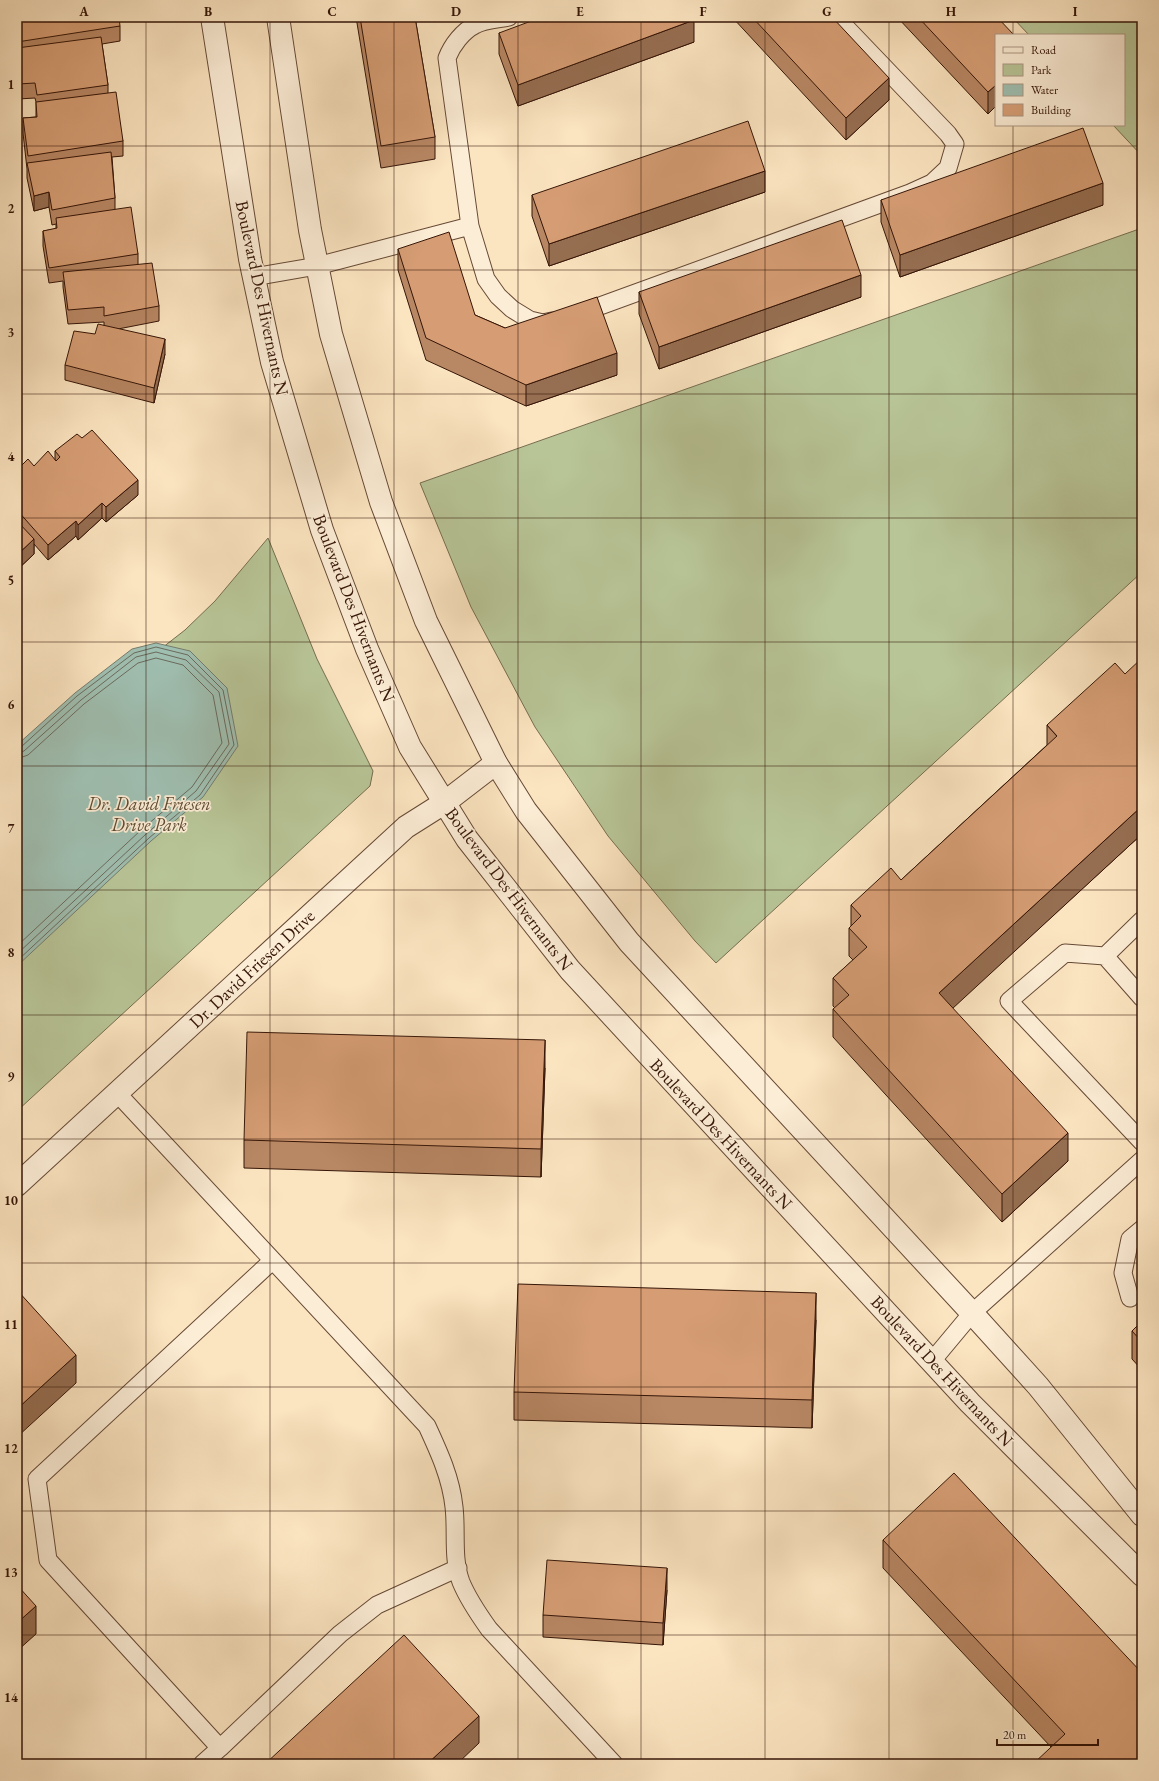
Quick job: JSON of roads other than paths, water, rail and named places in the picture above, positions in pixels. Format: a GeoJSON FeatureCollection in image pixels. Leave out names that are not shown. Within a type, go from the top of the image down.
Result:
{"type":"FeatureCollection","features":[{"type":"Feature","properties":{"kind":"street","name":"Boulevard Des Hivernants N"},"geometry":{"type":"LineString","coordinates":[[212,17],[254,277],[272,362],[322,530],[366,649],[410,748],[467,839],[570,970],[975,1408],[1142,1575]]}},
{"type":"Feature","properties":{"kind":"street"},"geometry":{"type":"LineString","coordinates":[[278,17],[310,230],[331,334],[381,502],[426,621],[496,763],[526,811],[629,942],[1038,1386],[1142,1515]]}},
{"type":"Feature","properties":{"kind":"street","name":"Dr. David Friesen Drive"},"geometry":{"type":"LineString","coordinates":[[17,1185],[406,827],[444,803],[496,763]]}},
{"type":"Feature","properties":{"kind":"lane"},"geometry":{"type":"LineString","coordinates":[[509,17],[476,24],[460,38],[451,49],[447,58],[470,226],[486,279],[498,296],[512,309],[530,320],[543,323],[567,318],[910,193],[932,183],[948,168],[955,144],[948,134],[836,17]]}},
{"type":"Feature","properties":{"kind":"lane"},"geometry":{"type":"LineString","coordinates":[[254,277],[317,266],[470,226]]}},
{"type":"Feature","properties":{"kind":"lane"},"geometry":{"type":"LineString","coordinates":[[1105,956],[1142,920]]}},
{"type":"Feature","properties":{"kind":"lane"},"geometry":{"type":"LineString","coordinates":[[1142,998],[1105,956],[1065,953],[1009,1001],[1142,1142]]}},
{"type":"Feature","properties":{"kind":"lane"},"geometry":{"type":"LineString","coordinates":[[117,1093],[427,1426],[446,1466],[454,1506],[455,1553],[461,1582],[467,1594],[489,1630],[614,1764]]}},
{"type":"Feature","properties":{"kind":"lane"},"geometry":{"type":"LineString","coordinates":[[932,1361],[972,1313],[1142,1160]]}},
{"type":"Feature","properties":{"kind":"lane"},"geometry":{"type":"LineString","coordinates":[[1130,1298],[1123,1273],[1130,1239],[1142,1229]]}},
{"type":"Feature","properties":{"kind":"lane"},"geometry":{"type":"LineString","coordinates":[[220,1748],[48,1560],[37,1479],[272,1260]]}},
{"type":"Feature","properties":{"kind":"lane"},"geometry":{"type":"LineString","coordinates":[[202,1764],[340,1634],[377,1605],[458,1568]]}},
{"type":"Feature","properties":{"kind":"water"},"geometry":{"type":"Polygon","coordinates":[[[156,643],[190,651],[227,688],[238,746],[203,797],[151,841],[17,966],[17,745],[75,693],[132,649],[156,643]]]}},
{"type":"Feature","properties":{"kind":"park label","name":"Dr. David Friesen Drive Park"},"geometry":{"type":"Point","coordinates":[149,814]}}]}
